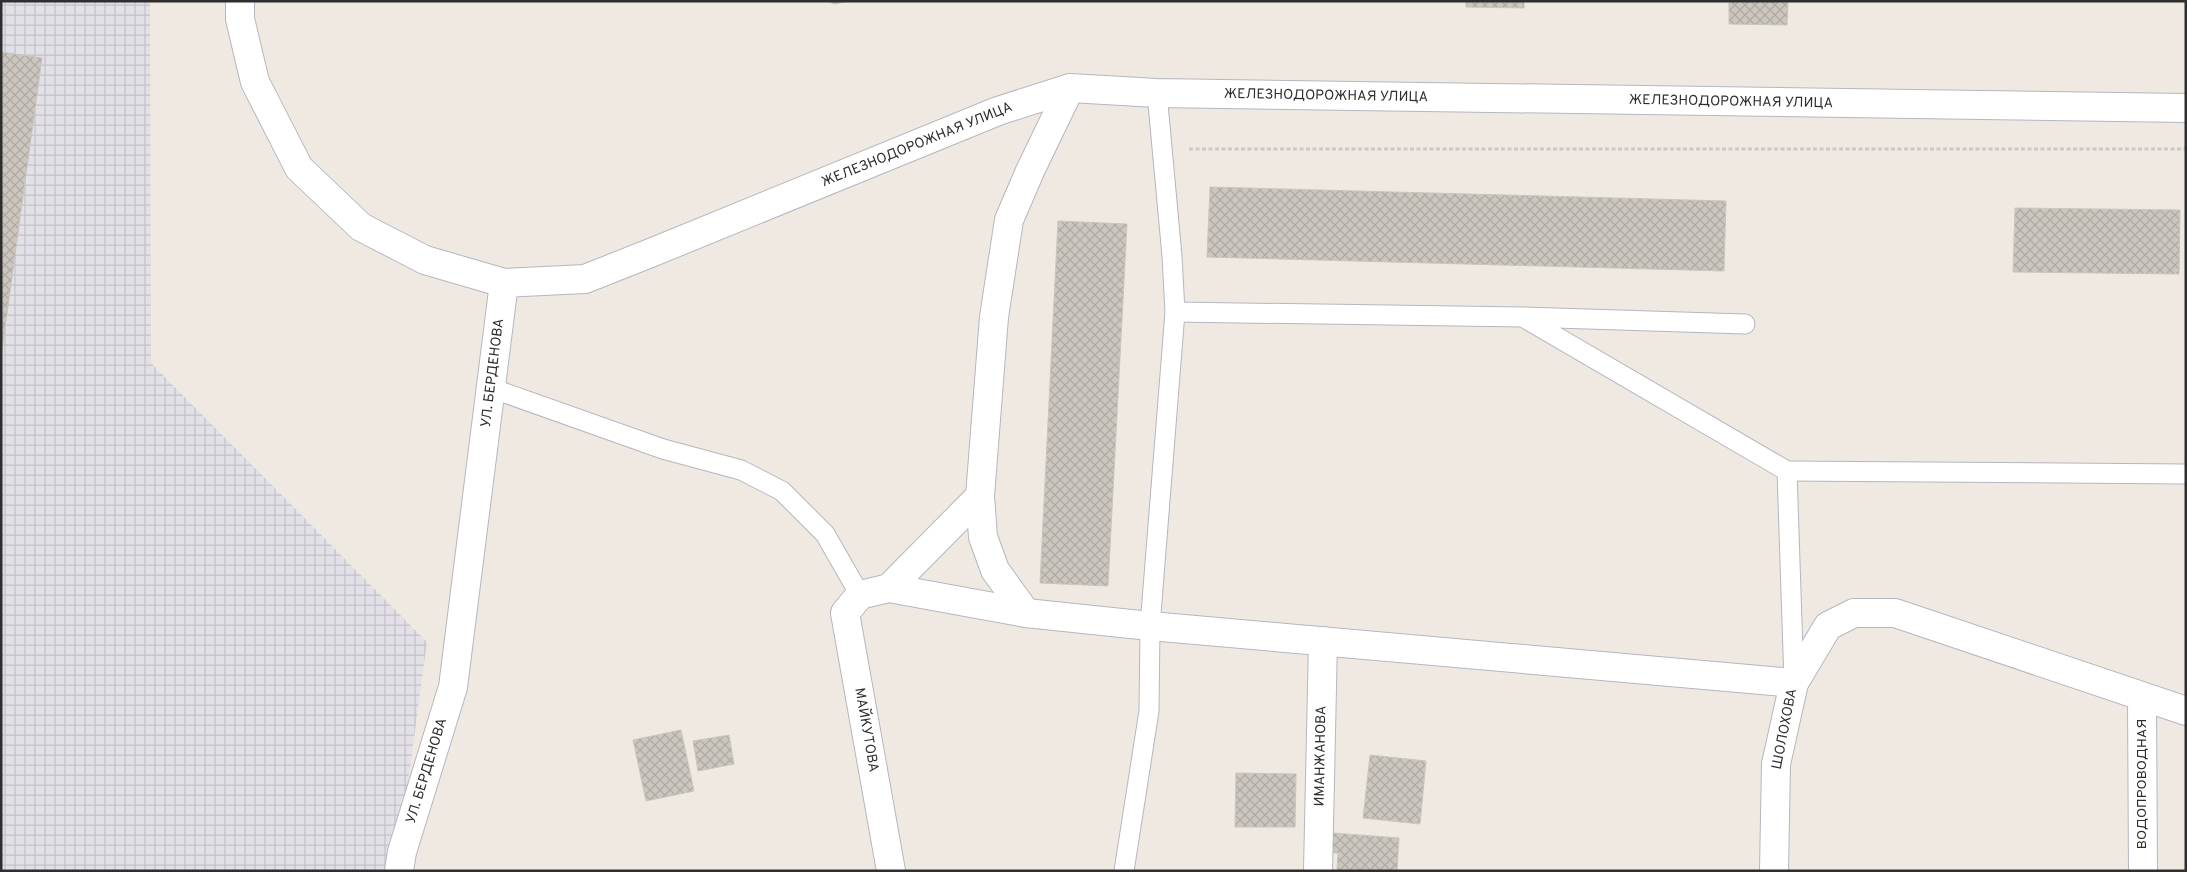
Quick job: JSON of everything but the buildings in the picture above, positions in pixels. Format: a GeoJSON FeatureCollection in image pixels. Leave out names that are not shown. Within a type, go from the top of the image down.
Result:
{"type":"FeatureCollection","features":[{"type":"Feature","properties":{"kind":"street"},"geometry":{"type":"LineString","coordinates":[[240,1],[240,19],[255,82],[299,168],[361,227],[425,260],[504,284]]}},
{"type":"Feature","properties":{"kind":"street"},"geometry":{"type":"LineString","coordinates":[[1026,613],[995,570],[983,538],[980,496],[994,317],[1008,220],[1070,88]]}},
{"type":"Feature","properties":{"kind":"street","name":"ЖЕЛЕЗНОДОРОЖНАЯ УЛИЦА"},"geometry":{"type":"LineString","coordinates":[[504,284],[585,279],[998,111],[1070,88],[1156,93],[2186,108]]}},
{"type":"Feature","properties":{"kind":"street","name":"УЛ. БЕРДЕНОВА"},"geometry":{"type":"LineString","coordinates":[[399,871],[402,852],[453,687],[504,284]]}},
{"type":"Feature","properties":{"kind":"street"},"geometry":{"type":"LineString","coordinates":[[889,588],[980,496]]}},
{"type":"Feature","properties":{"kind":"street"},"geometry":{"type":"LineString","coordinates":[[860,595],[889,588],[1026,613],[1150,626],[1794,683]]}},
{"type":"Feature","properties":{"kind":"street","name":"МАЙКУТОВА"},"geometry":{"type":"LineString","coordinates":[[860,595],[845,613],[891,871]]}},
{"type":"Feature","properties":{"kind":"street","name":"ШОЛОХОВА"},"geometry":{"type":"LineString","coordinates":[[1774,871],[1776,764],[1794,683],[1828,626],[1854,613],[1895,613],[2142,696]]}},
{"type":"Feature","properties":{"kind":"street","name":"ИМАНЖАНОВА"},"geometry":{"type":"LineString","coordinates":[[1318,871],[1323,640]]}},
{"type":"Feature","properties":{"kind":"street"},"geometry":{"type":"LineString","coordinates":[[2142,696],[2186,711]]}},
{"type":"Feature","properties":{"kind":"street","name":"ВОДОПРОВОДНАЯ"},"geometry":{"type":"LineString","coordinates":[[2142,696],[2143,871]]}},
{"type":"Feature","properties":{"kind":"lane"},"geometry":{"type":"LineString","coordinates":[[1124,871],[1149,710],[1150,626],[1175,312],[1172,256],[1156,93]]}},
{"type":"Feature","properties":{"kind":"lane"},"geometry":{"type":"LineString","coordinates":[[1175,312],[1523,317],[1745,324]]}},
{"type":"Feature","properties":{"kind":"lane"},"geometry":{"type":"LineString","coordinates":[[1523,317],[1787,471],[2186,474]]}},
{"type":"Feature","properties":{"kind":"lane"},"geometry":{"type":"LineString","coordinates":[[491,388],[662,449],[741,470],[782,491],[825,534],[860,595]]}},
{"type":"Feature","properties":{"kind":"lane"},"geometry":{"type":"LineString","coordinates":[[1787,471],[1794,683]]}},
{"type":"Feature","properties":{"kind":"path"},"geometry":{"type":"LineString","coordinates":[[1160,149],[2186,149]]}},
{"type":"Feature","properties":{"kind":"shaded area"},"geometry":{"type":"Polygon","coordinates":[[[1,1],[150,1],[151,363],[427,642],[396,871],[1,871],[1,1]]]}}]}
